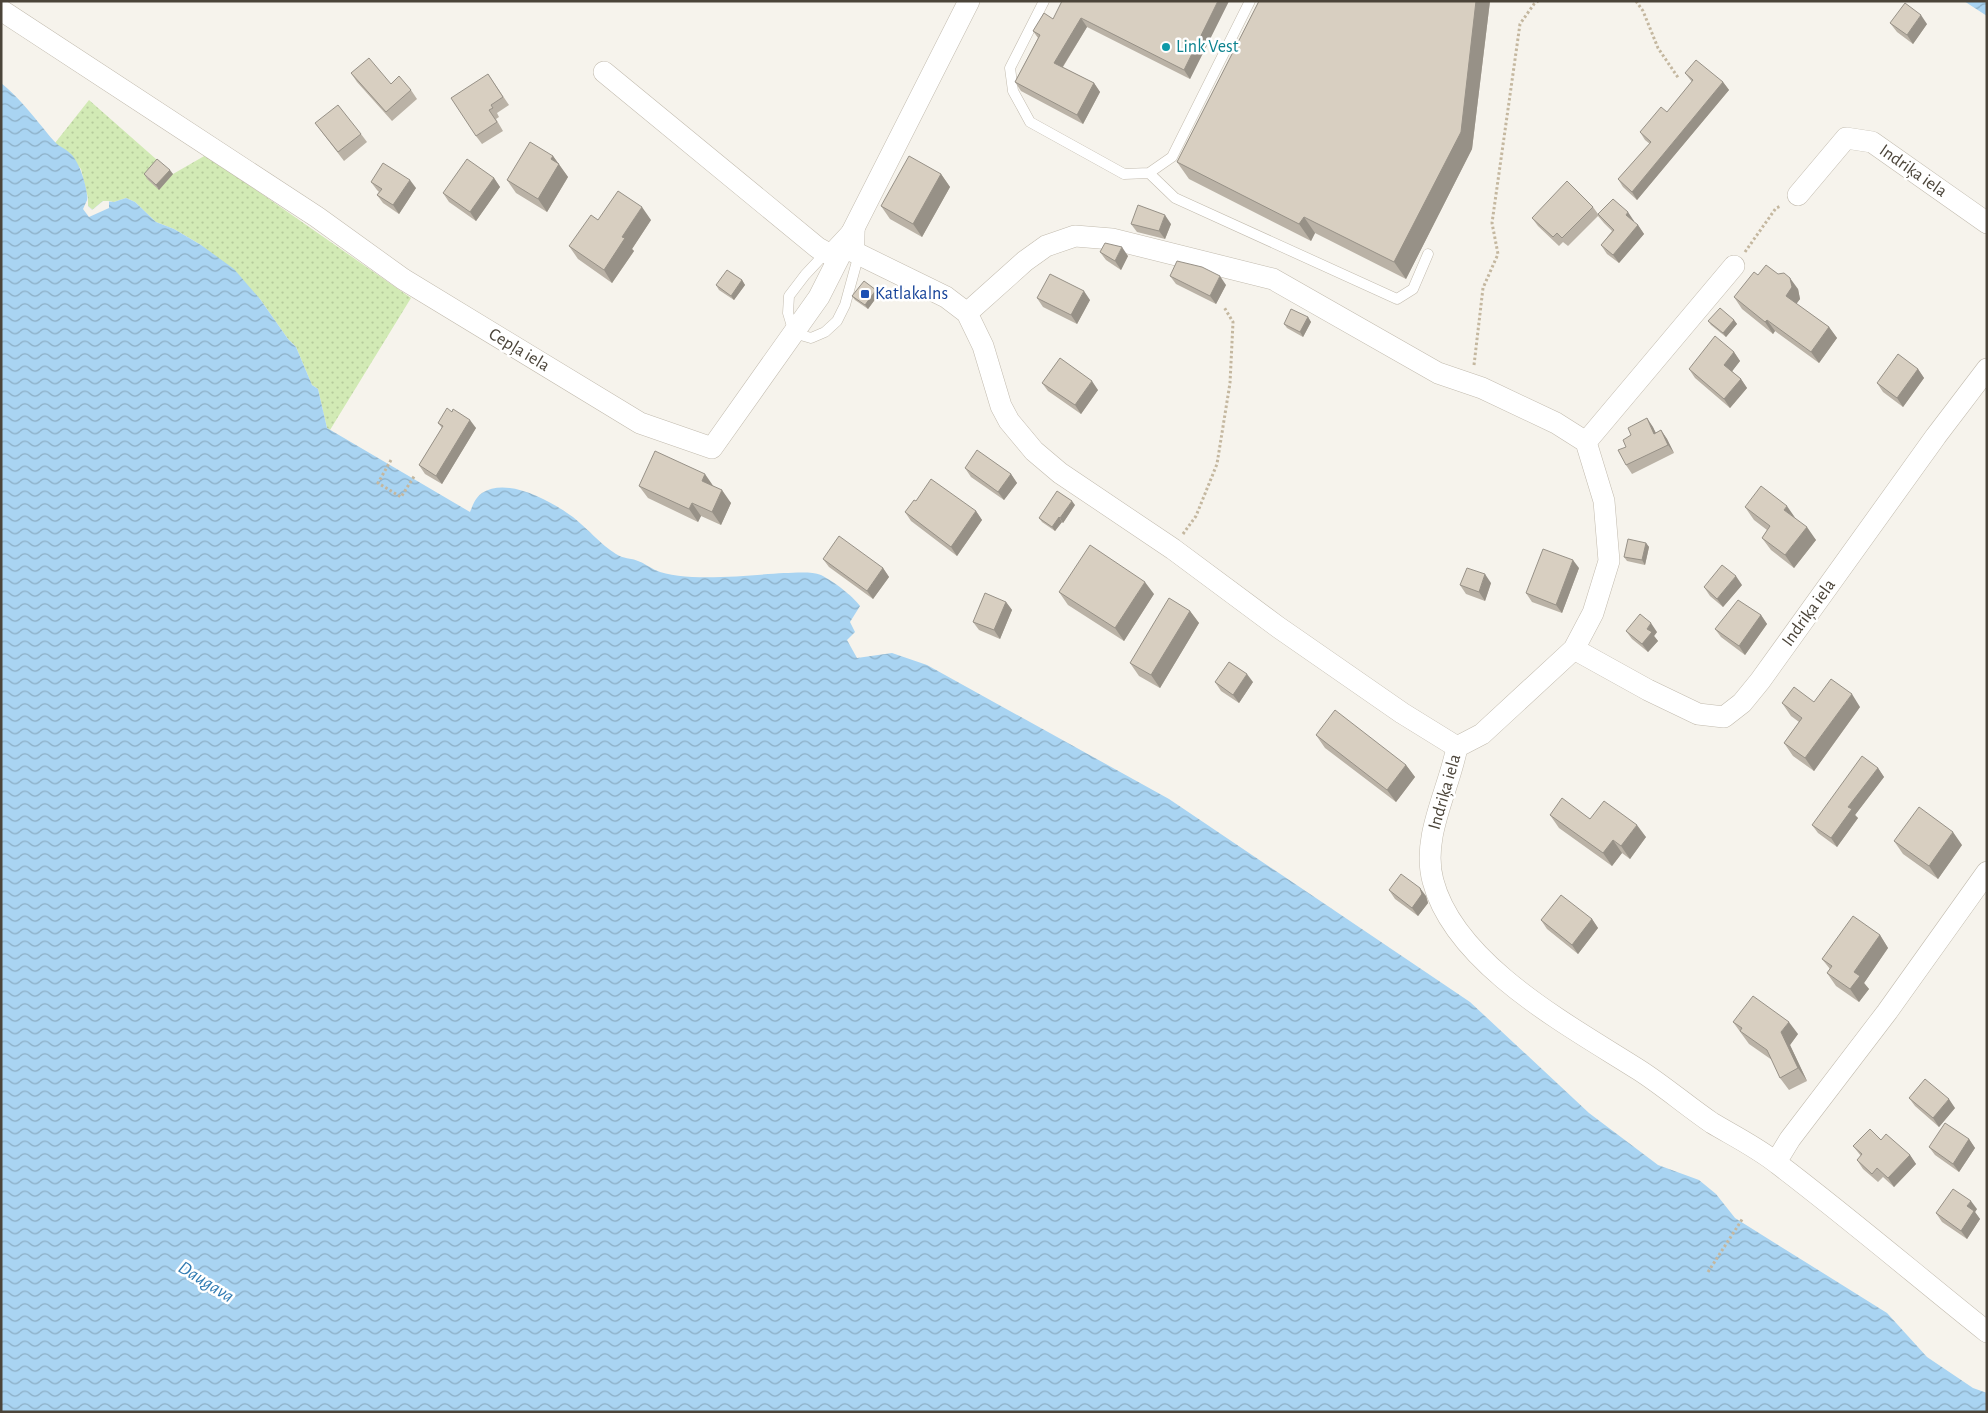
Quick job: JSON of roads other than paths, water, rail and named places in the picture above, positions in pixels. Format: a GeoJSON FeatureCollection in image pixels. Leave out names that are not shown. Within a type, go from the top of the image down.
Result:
{"type":"FeatureCollection","features":[{"type":"Feature","properties":{"kind":"street"},"geometry":{"type":"LineString","coordinates":[[794,333],[819,297],[969,1]]}},
{"type":"Feature","properties":{"kind":"street","name":"Cepļa iela"},"geometry":{"type":"LineString","coordinates":[[1,10],[337,231],[403,279],[640,423],[712,448],[794,333]]}},
{"type":"Feature","properties":{"kind":"street"},"geometry":{"type":"LineString","coordinates":[[604,72],[818,248],[842,253],[946,297],[967,313],[983,346],[1001,406],[1009,421],[1034,451],[1060,472],[1173,549],[1278,627],[1432,733],[1457,747]]}},
{"type":"Feature","properties":{"kind":"street","name":"Indriķa iela"},"geometry":{"type":"LineString","coordinates":[[1798,195],[1846,138],[1872,142],[1987,223]]}},
{"type":"Feature","properties":{"kind":"street"},"geometry":{"type":"LineString","coordinates":[[967,313],[1025,261],[1046,246],[1075,236],[1112,239],[1273,279],[1438,373],[1472,384],[1556,424],[1586,442],[1734,266]]}},
{"type":"Feature","properties":{"kind":"street","name":"Indriķa iela"},"geometry":{"type":"LineString","coordinates":[[1574,649],[1648,690],[1698,714],[1724,717],[1742,704],[1760,681],[1936,436],[1987,369]]}},
{"type":"Feature","properties":{"kind":"street","name":"Indriķa iela"},"geometry":{"type":"LineString","coordinates":[[1586,442],[1604,501],[1609,561],[1593,613],[1574,649],[1482,734],[1457,747],[1453,768],[1434,827],[1430,858],[1432,881],[1441,902],[1450,921],[1471,948],[1507,981],[1567,1025],[1641,1072],[1710,1121],[1776,1162],[1987,1332]]}},
{"type":"Feature","properties":{"kind":"street"},"geometry":{"type":"LineString","coordinates":[[1776,1162],[1790,1139],[1887,1012],[1987,872]]}},
{"type":"Feature","properties":{"kind":"lane"},"geometry":{"type":"LineString","coordinates":[[1044,1],[1010,68],[1013,91],[1030,122],[1124,174],[1149,173],[1172,157],[1250,1]]}},
{"type":"Feature","properties":{"kind":"lane"},"geometry":{"type":"LineString","coordinates":[[1149,173],[1175,198],[1397,299],[1413,289],[1428,254]]}},
{"type":"Feature","properties":{"kind":"lane"},"geometry":{"type":"LineString","coordinates":[[794,333],[810,338],[825,332],[838,321],[850,287],[842,253]]}},
{"type":"Feature","properties":{"kind":"water"},"geometry":{"type":"Polygon","coordinates":[[[1964,1],[1987,1],[1987,16],[1964,1]]]}},
{"type":"Feature","properties":{"kind":"water","name":"Daugava"},"geometry":{"type":"Polygon","coordinates":[[[1,83],[23,104],[56,143],[68,151],[76,160],[86,186],[88,206],[92,210],[103,201],[114,202],[126,198],[135,202],[156,222],[174,229],[201,245],[234,269],[260,299],[288,339],[296,347],[312,385],[318,389],[327,428],[470,512],[474,502],[482,493],[504,487],[517,489],[542,498],[573,517],[619,556],[638,561],[668,574],[700,577],[784,573],[821,575],[848,593],[860,606],[850,622],[855,632],[847,640],[857,658],[892,653],[927,665],[1169,799],[1470,1002],[1589,1113],[1658,1165],[1699,1180],[1716,1194],[1735,1218],[1887,1313],[1927,1357],[1973,1388],[1987,1393],[1987,1412],[1,1412],[1,83]]]}},
{"type":"Feature","properties":{"kind":"place","name":"Link Vest"},"geometry":{"type":"Point","coordinates":[1166,47]}},
{"type":"Feature","properties":{"kind":"place","name":"Katlakalns"},"geometry":{"type":"Point","coordinates":[865,294]}}]}
